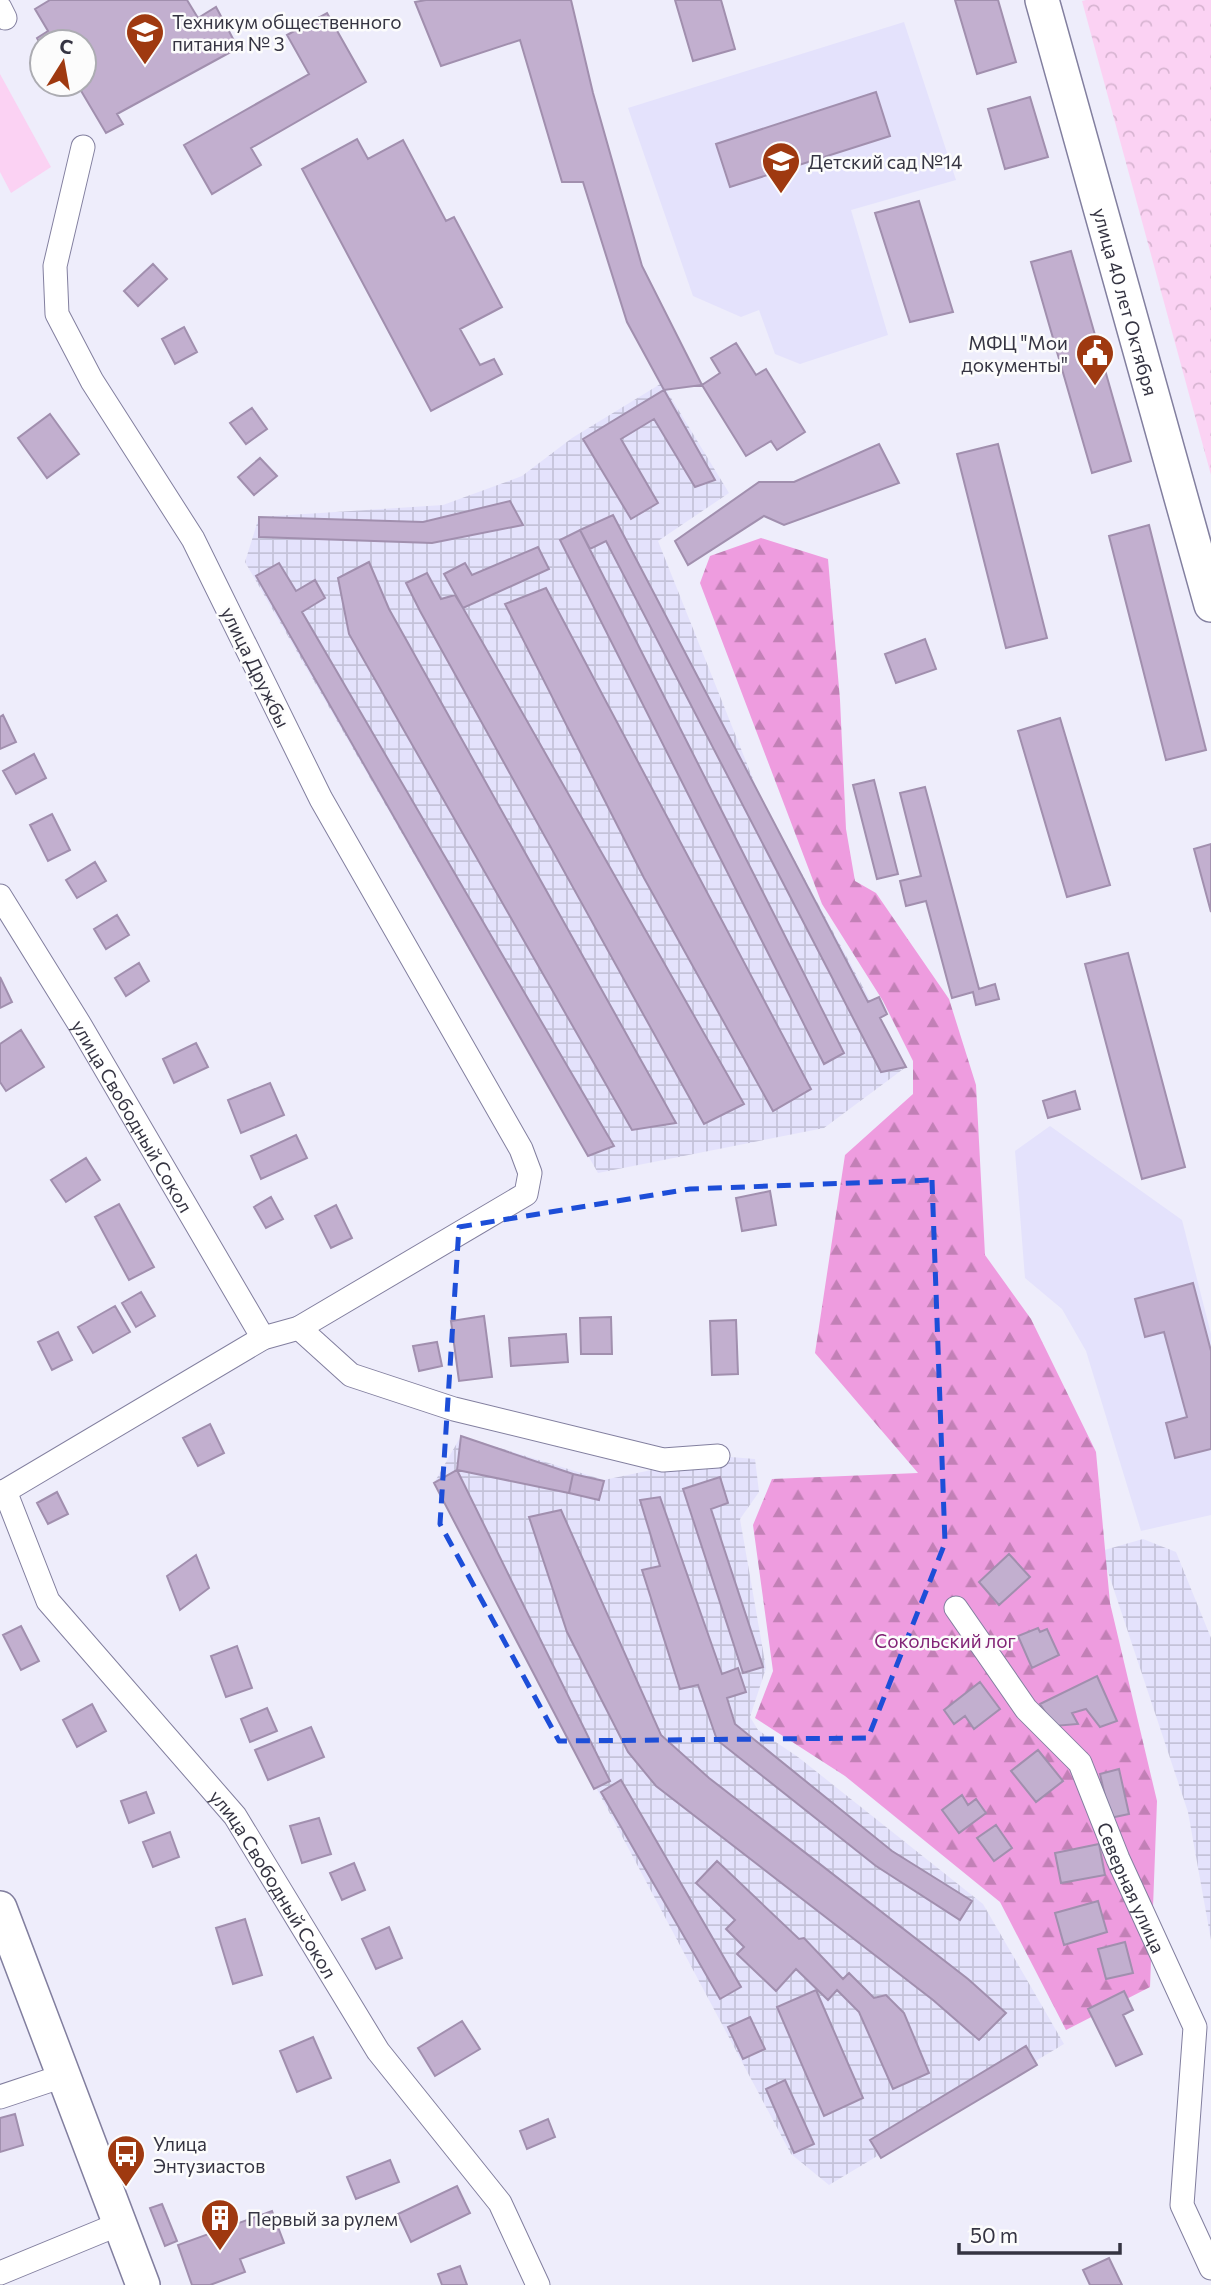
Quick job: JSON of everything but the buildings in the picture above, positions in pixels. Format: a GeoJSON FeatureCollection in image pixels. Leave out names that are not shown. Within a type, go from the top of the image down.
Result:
{"type":"FeatureCollection","features":[{"type":"Feature","properties":{"kind":"street","name":"улица 40 лет Октября"},"geometry":{"type":"LineString","coordinates":[[1042,0],[1211,605]]}},
{"type":"Feature","properties":{"kind":"street","name":"улица Дружбы"},"geometry":{"type":"LineString","coordinates":[[83,147],[55,266],[57,314],[92,381],[193,539],[321,799],[521,1149],[530,1173],[526,1194],[299,1328]]}},
{"type":"Feature","properties":{"kind":"street","name":"улица Свободный Сокол"},"geometry":{"type":"LineString","coordinates":[[0,895],[80,1025],[263,1338]]}},
{"type":"Feature","properties":{"kind":"street"},"geometry":{"type":"LineString","coordinates":[[3,1492],[263,1338],[299,1328],[351,1375],[454,1409],[663,1460],[718,1456]]}},
{"type":"Feature","properties":{"kind":"street","name":"улица Свободный Сокол"},"geometry":{"type":"LineString","coordinates":[[3,1492],[48,1601],[235,1816],[378,2051],[500,2203],[538,2285]]}},
{"type":"Feature","properties":{"kind":"street","name":"Северная улица"},"geometry":{"type":"LineString","coordinates":[[956,1608],[1026,1709],[1080,1763],[1118,1859],[1195,2027],[1182,2205],[1211,2268]]}},
{"type":"Feature","properties":{"kind":"street"},"geometry":{"type":"LineString","coordinates":[[0,1908],[143,2285]]}},
{"type":"Feature","properties":{"kind":"street"},"geometry":{"type":"LineString","coordinates":[[0,2097],[63,2076]]}},
{"type":"Feature","properties":{"kind":"street"},"geometry":{"type":"LineString","coordinates":[[0,2273],[119,2224]]}},
{"type":"Feature","properties":{"kind":"highlighted area"},"geometry":{"type":"Polygon","coordinates":[[[932,1180],[945,1543],[868,1738],[559,1741],[440,1524],[459,1227],[690,1189],[932,1180]]]}},
{"type":"Feature","properties":{"kind":"shaded area","name":"Детский сад №14"},"geometry":{"type":"Polygon","coordinates":[[[904,22],[956,180],[851,210],[888,335],[800,364],[775,354],[759,310],[741,317],[693,296],[628,108],[904,22]]]}},
{"type":"Feature","properties":{"kind":"shaded area"},"geometry":{"type":"Polygon","coordinates":[[[662,383],[729,493],[658,541],[759,794],[906,1067],[824,1128],[598,1173],[245,562],[259,517],[443,505],[522,476],[572,438],[662,383]]]}},
{"type":"Feature","properties":{"kind":"shaded area"},"geometry":{"type":"Polygon","coordinates":[[[1050,1126],[1182,1220],[1211,1334],[1211,1515],[1141,1531],[1086,1351],[1062,1309],[1025,1278],[1015,1151],[1050,1126]]]}},
{"type":"Feature","properties":{"kind":"shaded area"},"geometry":{"type":"Polygon","coordinates":[[[461,1436],[604,1480],[718,1456],[755,1459],[759,1492],[740,1519],[766,1668],[750,1717],[758,1730],[798,1757],[983,1904],[1064,2044],[829,2185],[791,2154],[434,1483],[461,1436]]]}},
{"type":"Feature","properties":{"kind":"shaded area"},"geometry":{"type":"Polygon","coordinates":[[[1143,1539],[1176,1552],[1211,1638],[1211,1940],[1188,1812],[1101,1551],[1143,1539]]]}},
{"type":"Feature","properties":{"kind":"green space"},"geometry":{"type":"Polygon","coordinates":[[[1211,0],[1211,475],[1082,1],[1211,0]]]}},
{"type":"Feature","properties":{"kind":"green space"},"geometry":{"type":"Polygon","coordinates":[[[0,74],[51,167],[11,193],[0,172],[0,74]]]}},
{"type":"Feature","properties":{"kind":"green space","name":"Сокольский лог"},"geometry":{"type":"Polygon","coordinates":[[[761,538],[828,559],[840,700],[846,829],[855,881],[876,893],[949,999],[976,1085],[985,1255],[1031,1319],[1096,1452],[1110,1603],[1157,1801],[1150,1987],[1066,2030],[1000,1902],[845,1776],[755,1718],[773,1671],[753,1525],[772,1479],[918,1473],[815,1353],[845,1155],[913,1094],[913,1061],[883,1001],[822,904],[700,583],[710,556],[761,538]]]}},
{"type":"Feature","properties":{"kind":"place","name":"Техникум общественного питания № 3"},"geometry":{"type":"Point","coordinates":[145,66]}},
{"type":"Feature","properties":{"kind":"place","name":"Детский сад №14"},"geometry":{"type":"Point","coordinates":[781,195]}},
{"type":"Feature","properties":{"kind":"place","name":"МФЦ \"Мои документы\""},"geometry":{"type":"Point","coordinates":[1095,387]}},
{"type":"Feature","properties":{"kind":"place","name":"Улица Энтузиастов"},"geometry":{"type":"Point","coordinates":[126,2188]}},
{"type":"Feature","properties":{"kind":"place","name":"Первый за рулем"},"geometry":{"type":"Point","coordinates":[220,2252]}}]}
